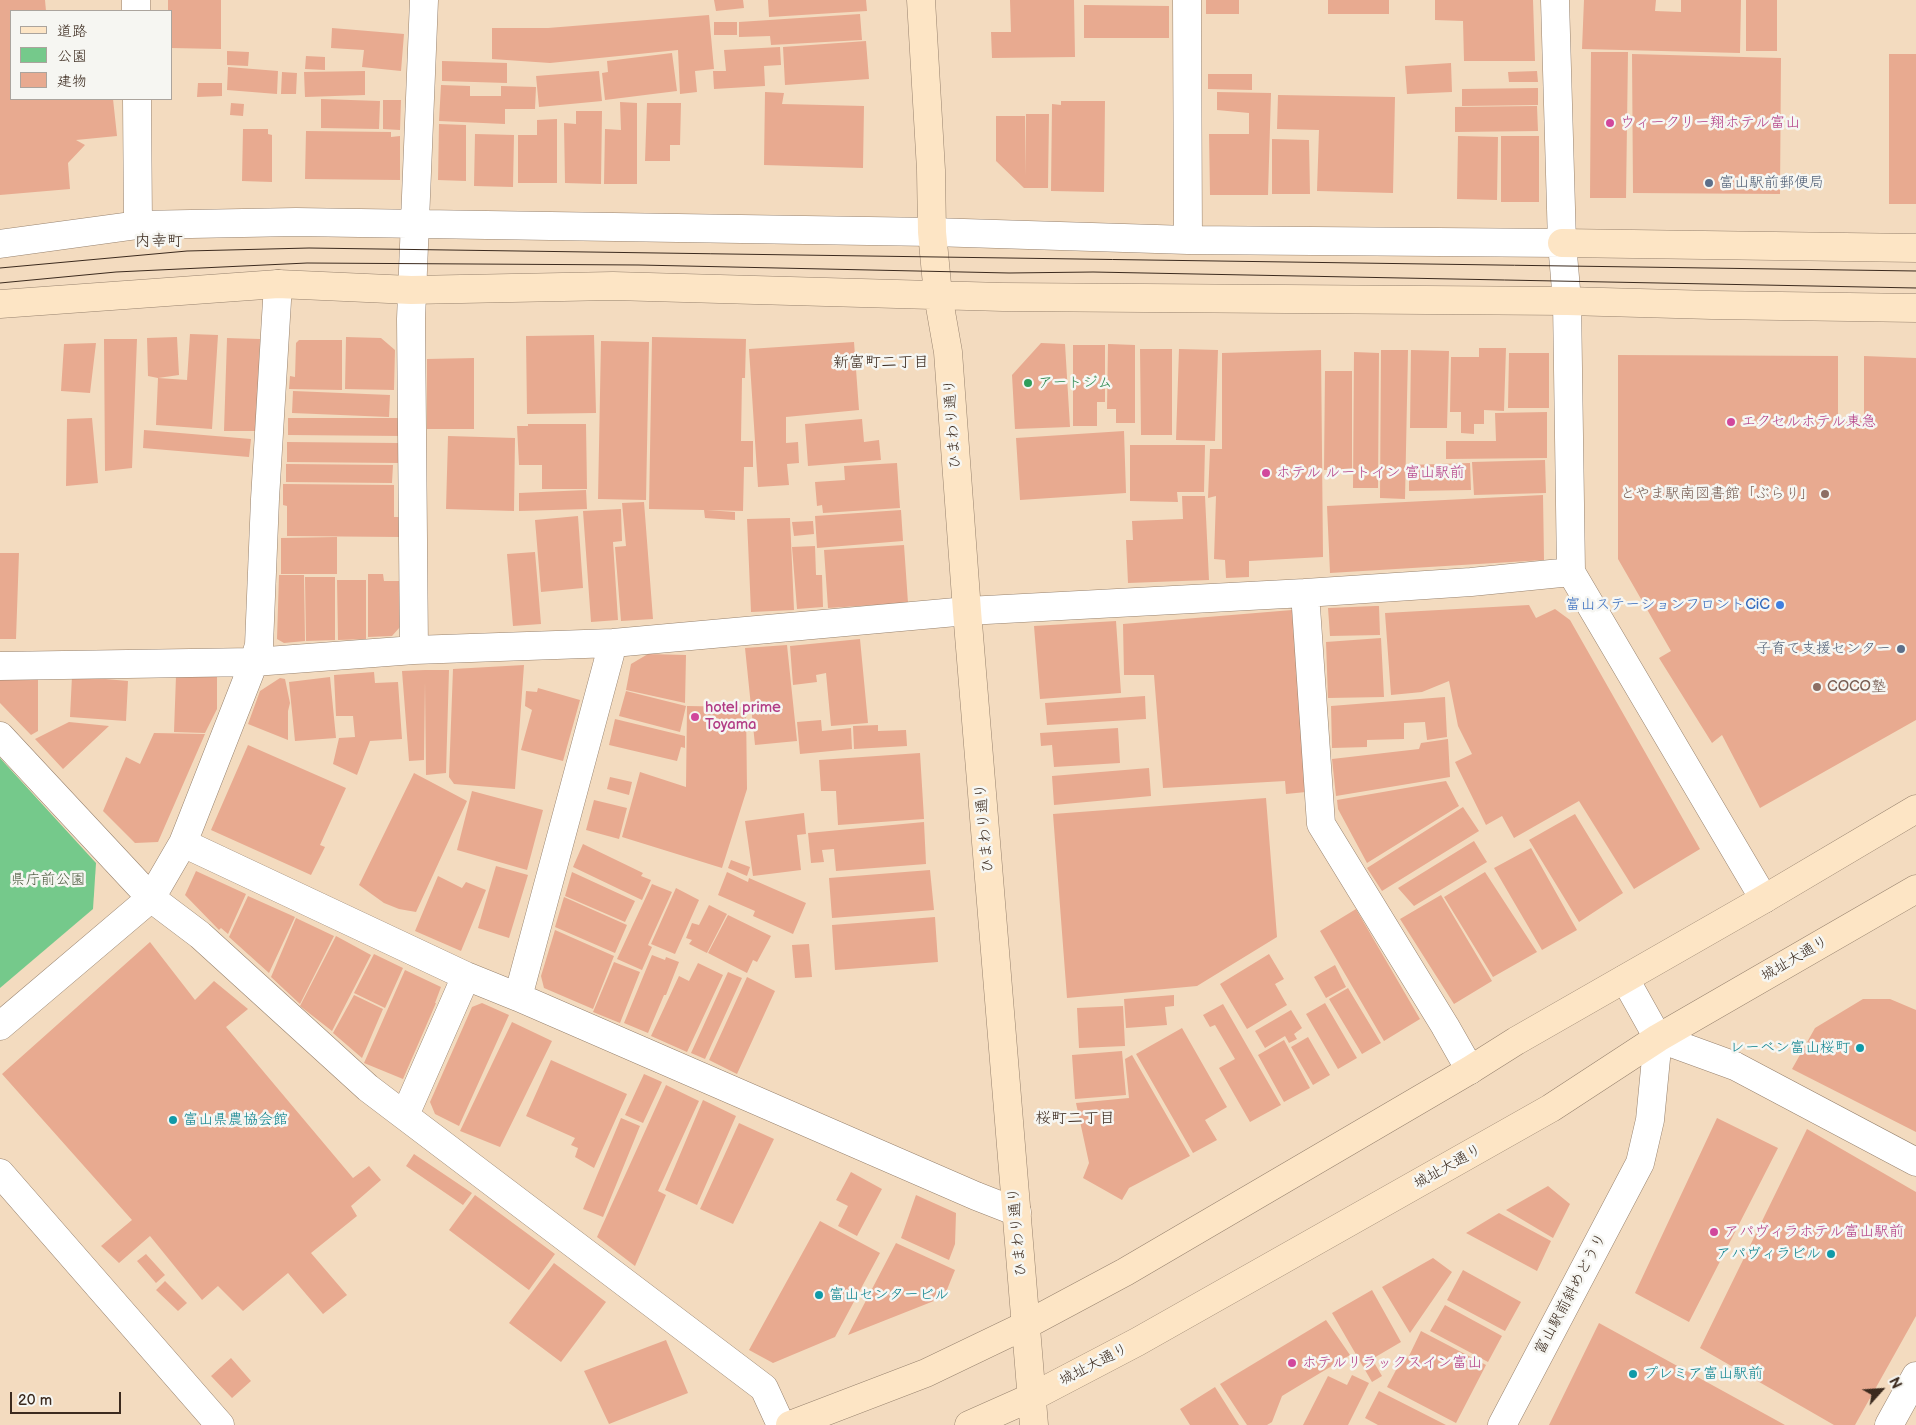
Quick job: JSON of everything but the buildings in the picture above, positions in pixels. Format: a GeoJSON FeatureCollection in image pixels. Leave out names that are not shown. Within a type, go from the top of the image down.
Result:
{"type":"FeatureCollection","features":[{"type":"Feature","properties":{"kind":"street"},"geometry":{"type":"LineString","coordinates":[[414,650],[411,290],[424,0]]}},
{"type":"Feature","properties":{"kind":"street","name":"ひまわり通り"},"geometry":{"type":"LineString","coordinates":[[921,0],[931,170],[932,232],[938,295],[948,352],[967,611],[1034,1425]]}},
{"type":"Feature","properties":{"kind":"street"},"geometry":{"type":"LineString","coordinates":[[1187,0],[1188,240]]}},
{"type":"Feature","properties":{"kind":"street"},"geometry":{"type":"LineString","coordinates":[[1555,0],[1562,243],[1567,301],[1571,572],[1764,899]]}},
{"type":"Feature","properties":{"kind":"street"},"geometry":{"type":"LineString","coordinates":[[137,100],[138,225]]}},
{"type":"Feature","properties":{"kind":"street"},"geometry":{"type":"LineString","coordinates":[[0,244],[138,225],[296,222],[932,232],[1188,240],[1916,248]]}},
{"type":"Feature","properties":{"kind":"street"},"geometry":{"type":"LineString","coordinates":[[0,1026],[152,898],[183,843],[254,662],[259,644],[278,284]]}},
{"type":"Feature","properties":{"kind":"street"},"geometry":{"type":"LineString","coordinates":[[0,304],[278,284],[411,290],[613,286],[938,295],[1567,301],[1916,308]]}},
{"type":"Feature","properties":{"kind":"street"},"geometry":{"type":"LineString","coordinates":[[0,666],[254,662],[414,650],[613,643],[967,611],[1305,593],[1471,582],[1571,572]]}},
{"type":"Feature","properties":{"kind":"street"},"geometry":{"type":"LineString","coordinates":[[1305,593],[1321,824],[1440,1017],[1470,1070]]}},
{"type":"Feature","properties":{"kind":"street"},"geometry":{"type":"LineString","coordinates":[[518,996],[613,643]]}},
{"type":"Feature","properties":{"kind":"street"},"geometry":{"type":"LineString","coordinates":[[0,736],[152,898],[200,934],[368,1088],[764,1388],[781,1425]]}},
{"type":"Feature","properties":{"kind":"street"},"geometry":{"type":"LineString","coordinates":[[790,1425],[926,1374],[1026,1326],[1125,1272],[1470,1070],[1516,1041],[1764,899],[1916,809]]}},
{"type":"Feature","properties":{"kind":"street"},"geometry":{"type":"LineString","coordinates":[[183,843],[466,976],[518,996],[976,1196],[1017,1212]]}},
{"type":"Feature","properties":{"kind":"street","name":"城址大通り"},"geometry":{"type":"LineString","coordinates":[[969,1425],[1032,1397],[1137,1342],[1551,1108],[1658,1038],[1916,889]]}},
{"type":"Feature","properties":{"kind":"street"},"geometry":{"type":"LineString","coordinates":[[405,1115],[466,976]]}},
{"type":"Feature","properties":{"kind":"street"},"geometry":{"type":"LineString","coordinates":[[1625,979],[1658,1038],[1735,1066],[1916,1162]]}},
{"type":"Feature","properties":{"kind":"street","name":"富山駅前斜めどうり"},"geometry":{"type":"LineString","coordinates":[[1502,1425],[1640,1163],[1650,1120],[1658,1038]]}},
{"type":"Feature","properties":{"kind":"street"},"geometry":{"type":"LineString","coordinates":[[0,1173],[220,1425]]}},
{"type":"Feature","properties":{"kind":"street"},"geometry":{"type":"LineString","coordinates":[[1889,1425],[1916,1376]]}},
{"type":"Feature","properties":{"kind":"green space","name":"県庁前公園"},"geometry":{"type":"Polygon","coordinates":[[[0,758],[96,863],[93,909],[0,988],[0,758]]]}},
{"type":"Feature","properties":{"kind":"tram line"},"geometry":{"type":"LineString","coordinates":[[0,268],[187,251],[309,248],[1916,271]]}},
{"type":"Feature","properties":{"kind":"tram line"},"geometry":{"type":"LineString","coordinates":[[0,283],[116,272],[307,263],[639,265],[1009,273],[1093,272],[1916,288]]}},
{"type":"Feature","properties":{"kind":"place","name":"ウィークリー翔ホテル富山"},"geometry":{"type":"Point","coordinates":[1610,123]}},
{"type":"Feature","properties":{"kind":"place","name":"富山駅前郵便局"},"geometry":{"type":"Point","coordinates":[1709,183]}},
{"type":"Feature","properties":{"kind":"place","name":"アートジム"},"geometry":{"type":"Point","coordinates":[1028,383]}},
{"type":"Feature","properties":{"kind":"place","name":"エクセルホテル東急"},"geometry":{"type":"Point","coordinates":[1731,422]}},
{"type":"Feature","properties":{"kind":"place","name":"ホテル ルートイン 富山駅前"},"geometry":{"type":"Point","coordinates":[1266,473]}},
{"type":"Feature","properties":{"kind":"place","name":"とやま駅南図書館「ぶらり」"},"geometry":{"type":"Point","coordinates":[1825,494]}},
{"type":"Feature","properties":{"kind":"place","name":"富山ステーションフロントCiC"},"geometry":{"type":"Point","coordinates":[1780,605]}},
{"type":"Feature","properties":{"kind":"place","name":"子育て支援センター"},"geometry":{"type":"Point","coordinates":[1901,649]}},
{"type":"Feature","properties":{"kind":"place","name":"COCO塾"},"geometry":{"type":"Point","coordinates":[1817,687]}},
{"type":"Feature","properties":{"kind":"place","name":"hotel prime Toyama"},"geometry":{"type":"Point","coordinates":[695,717]}},
{"type":"Feature","properties":{"kind":"place","name":"レーベン富山桜町"},"geometry":{"type":"Point","coordinates":[1860,1048]}},
{"type":"Feature","properties":{"kind":"place","name":"富山県農協会館"},"geometry":{"type":"Point","coordinates":[173,1120]}},
{"type":"Feature","properties":{"kind":"place","name":"アパヴィラホテル富山駅前"},"geometry":{"type":"Point","coordinates":[1714,1232]}},
{"type":"Feature","properties":{"kind":"place","name":"アパヴィラビル"},"geometry":{"type":"Point","coordinates":[1831,1254]}},
{"type":"Feature","properties":{"kind":"place","name":"富山センタービル"},"geometry":{"type":"Point","coordinates":[819,1295]}},
{"type":"Feature","properties":{"kind":"place","name":"ホテルリラックスイン富山"},"geometry":{"type":"Point","coordinates":[1292,1363]}},
{"type":"Feature","properties":{"kind":"place","name":"プレミア富山駅前"},"geometry":{"type":"Point","coordinates":[1633,1374]}},
{"type":"Feature","properties":{"kind":"district","name":"内幸町"},"geometry":{"type":"Point","coordinates":[159,242]}},
{"type":"Feature","properties":{"kind":"district","name":"新富町二丁目"},"geometry":{"type":"Point","coordinates":[881,363]}},
{"type":"Feature","properties":{"kind":"district","name":"桜町二丁目"},"geometry":{"type":"Point","coordinates":[1075,1119]}}]}
